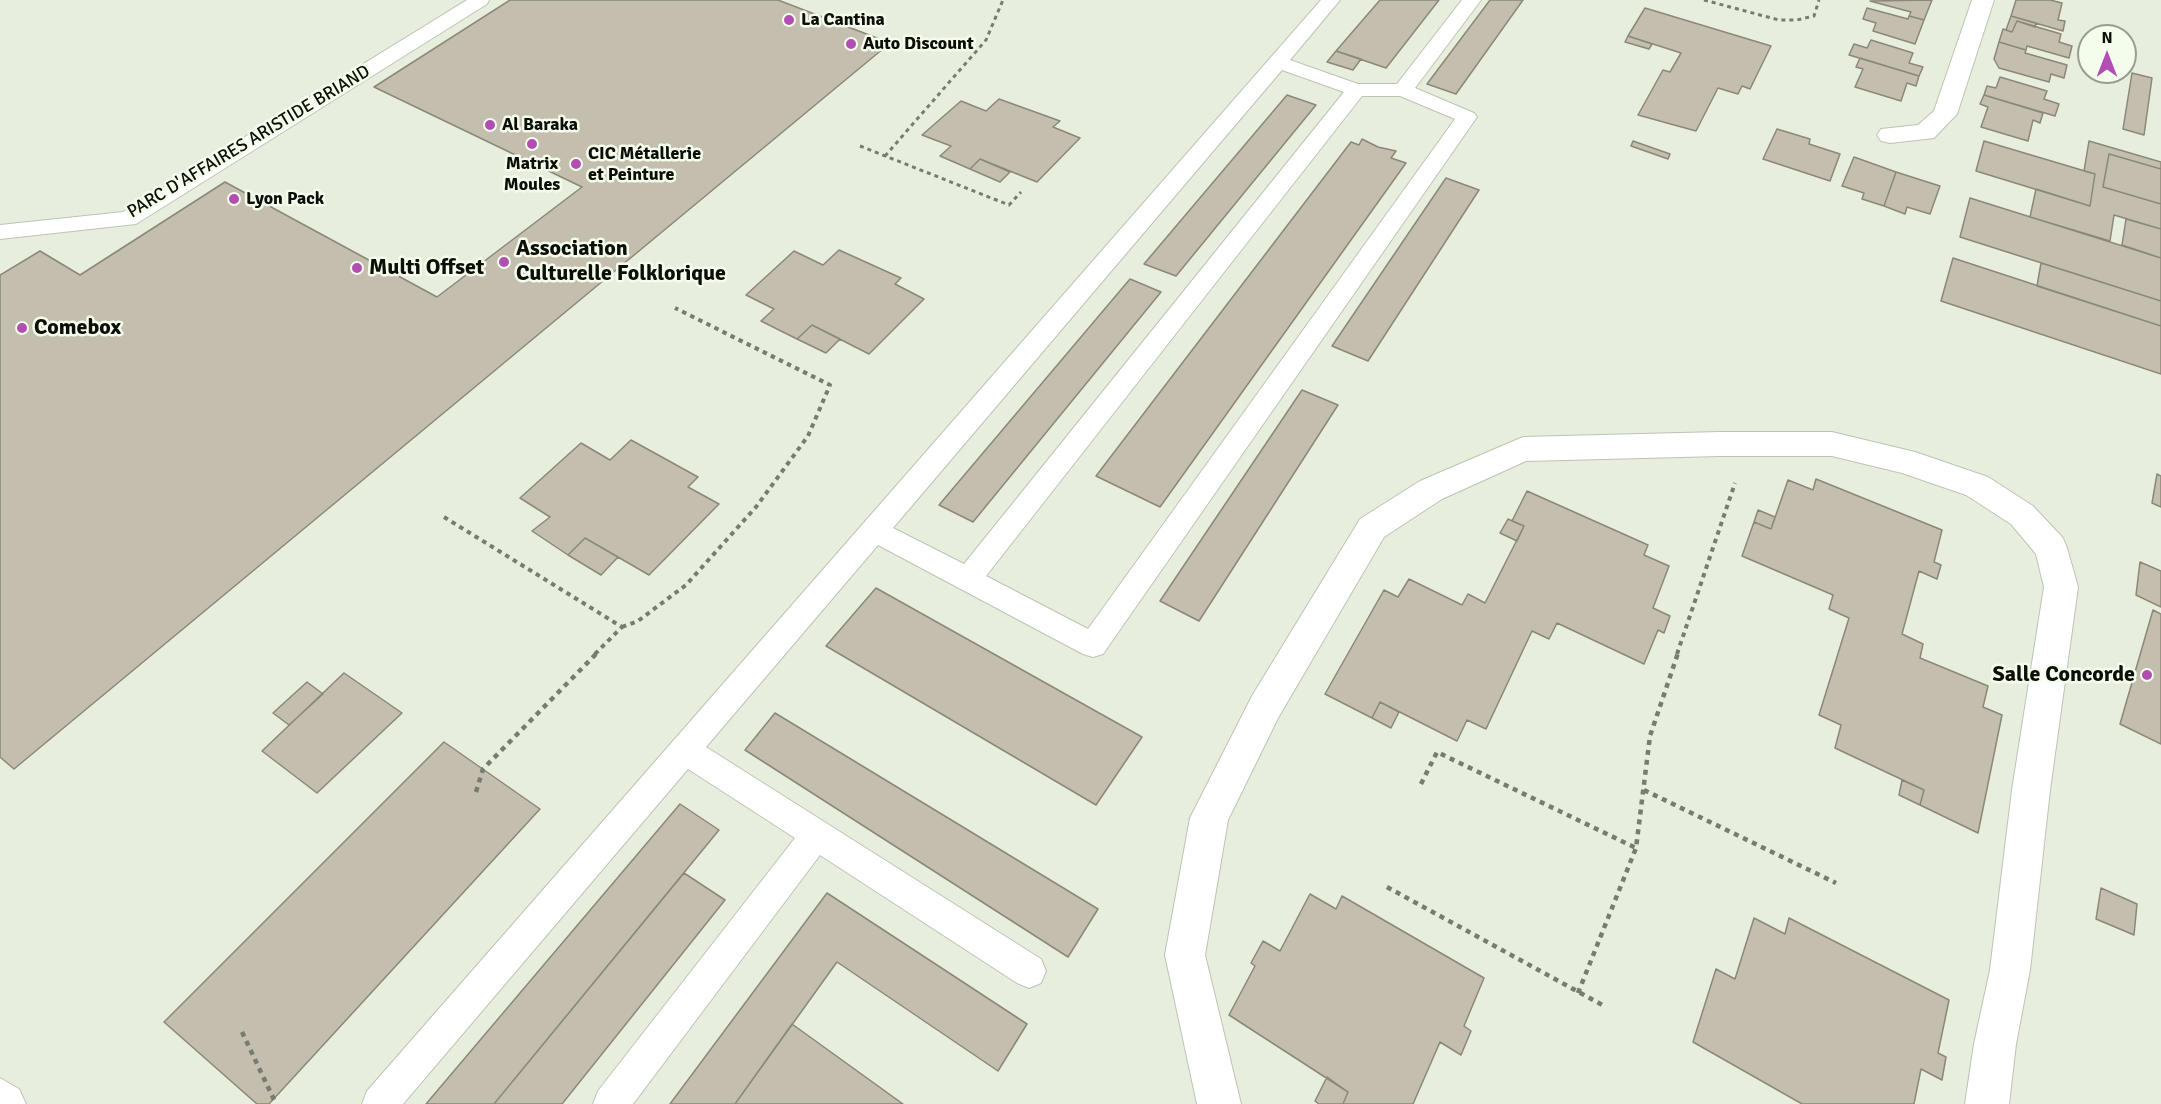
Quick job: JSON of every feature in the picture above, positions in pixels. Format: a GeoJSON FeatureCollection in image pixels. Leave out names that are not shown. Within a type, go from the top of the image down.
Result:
{"type":"FeatureCollection","features":[{"type":"Feature","properties":{"kind":"street"},"geometry":{"type":"LineString","coordinates":[[1890,135],[1925,132],[1945,114],[1983,0]]}},
{"type":"Feature","properties":{"kind":"street"},"geometry":{"type":"LineString","coordinates":[[1219,1104],[1185,955],[1209,818],[1265,707],[1372,528],[1431,490],[1523,449],[1720,444],[1832,444],[1904,461],[1977,486],[2022,515],[2051,548],[2061,587],[2031,790],[2010,970],[1995,1044],[1987,1104]]}},
{"type":"Feature","properties":{"kind":"street"},"geometry":{"type":"LineString","coordinates":[[0,1100],[4,1104]]}},
{"type":"Feature","properties":{"kind":"lane","name":"PARC D'AFFAIRES ARISTIDE BRIAND"},"geometry":{"type":"LineString","coordinates":[[0,232],[128,219],[480,0]]}},
{"type":"Feature","properties":{"kind":"lane"},"geometry":{"type":"LineString","coordinates":[[380,1104],[1331,0]]}},
{"type":"Feature","properties":{"kind":"lane"},"geometry":{"type":"LineString","coordinates":[[1403,90],[1472,0]]}},
{"type":"Feature","properties":{"kind":"lane"},"geometry":{"type":"LineString","coordinates":[[875,531],[1093,645],[1467,117],[1403,90],[1356,90],[1278,62]]}},
{"type":"Feature","properties":{"kind":"lane"},"geometry":{"type":"LineString","coordinates":[[967,580],[1356,90]]}},
{"type":"Feature","properties":{"kind":"lane"},"geometry":{"type":"LineString","coordinates":[[685,750],[1029,971]]}},
{"type":"Feature","properties":{"kind":"lane"},"geometry":{"type":"LineString","coordinates":[[611,1104],[817,834]]}},
{"type":"Feature","properties":{"kind":"path"},"geometry":{"type":"LineString","coordinates":[[885,156],[986,40],[1003,0]]}},
{"type":"Feature","properties":{"kind":"path"},"geometry":{"type":"LineString","coordinates":[[1704,0],[1779,20],[1797,20],[1814,16],[1819,0]]}},
{"type":"Feature","properties":{"kind":"path"},"geometry":{"type":"LineString","coordinates":[[860,146],[1009,205],[1021,192]]}},
{"type":"Feature","properties":{"kind":"path"},"geometry":{"type":"LineString","coordinates":[[476,792],[483,769],[622,627],[638,621],[686,585],[756,507],[808,436],[830,384],[675,308]]}},
{"type":"Feature","properties":{"kind":"path"},"geometry":{"type":"LineString","coordinates":[[1578,993],[1636,848],[1650,736],[1736,479],[1720,444]]}},
{"type":"Feature","properties":{"kind":"path"},"geometry":{"type":"LineString","coordinates":[[444,517],[622,627]]}},
{"type":"Feature","properties":{"kind":"path"},"geometry":{"type":"LineString","coordinates":[[1421,784],[1437,752],[1636,848]]}},
{"type":"Feature","properties":{"kind":"path"},"geometry":{"type":"LineString","coordinates":[[1644,790],[1836,883]]}},
{"type":"Feature","properties":{"kind":"path"},"geometry":{"type":"LineString","coordinates":[[1387,886],[1605,1007]]}},
{"type":"Feature","properties":{"kind":"path"},"geometry":{"type":"LineString","coordinates":[[242,1032],[276,1104]]}},
{"type":"Feature","properties":{"kind":"building"},"geometry":{"type":"Polygon","coordinates":[[[510,0],[778,0],[890,43],[14,769],[0,757],[0,275],[40,251],[80,275],[225,182],[437,297],[582,187],[374,87],[510,0]]]}},
{"type":"Feature","properties":{"kind":"building"},"geometry":{"type":"Polygon","coordinates":[[[1380,0],[1439,0],[1386,68],[1336,51],[1380,0]]]}},
{"type":"Feature","properties":{"kind":"building"},"geometry":{"type":"Polygon","coordinates":[[[1490,0],[1523,0],[1456,94],[1427,84],[1490,0]]]}},
{"type":"Feature","properties":{"kind":"building"},"geometry":{"type":"Polygon","coordinates":[[[1932,0],[1924,20],[1909,16],[1911,12],[1870,1],[1932,0]]]}},
{"type":"Feature","properties":{"kind":"building"},"geometry":{"type":"Polygon","coordinates":[[[2016,0],[2050,0],[2062,3],[2058,20],[2065,21],[2063,31],[2011,16],[2016,0]]]}},
{"type":"Feature","properties":{"kind":"building"},"geometry":{"type":"Polygon","coordinates":[[[1645,8],[1771,46],[1750,89],[1742,86],[1738,94],[1718,88],[1696,131],[1638,115],[1663,70],[1670,72],[1681,53],[1628,36],[1645,8]]]}},
{"type":"Feature","properties":{"kind":"building"},"geometry":{"type":"Polygon","coordinates":[[[1867,8],[1908,19],[1909,16],[1924,20],[1915,44],[1873,31],[1876,23],[1863,19],[1867,8]]]}},
{"type":"Feature","properties":{"kind":"building"},"geometry":{"type":"Polygon","coordinates":[[[2011,16],[2036,23],[2035,27],[2017,21],[2012,32],[2006,30],[2011,16]]]}},
{"type":"Feature","properties":{"kind":"building"},"geometry":{"type":"Polygon","coordinates":[[[2017,21],[2061,34],[2059,42],[2072,46],[2069,58],[2027,46],[2026,50],[1999,42],[2003,29],[2012,32],[2017,21]]]}},
{"type":"Feature","properties":{"kind":"building"},"geometry":{"type":"Polygon","coordinates":[[[1628,36],[1652,44],[1649,49],[1625,42],[1628,36]]]}},
{"type":"Feature","properties":{"kind":"building"},"geometry":{"type":"Polygon","coordinates":[[[1871,40],[1913,53],[1909,63],[1923,67],[1919,76],[1849,55],[1854,44],[1867,48],[1871,40]]]}},
{"type":"Feature","properties":{"kind":"building"},"geometry":{"type":"Polygon","coordinates":[[[1999,42],[2026,50],[2025,53],[2067,65],[2064,78],[2051,74],[2049,82],[1999,68],[1994,59],[1999,42]]]}},
{"type":"Feature","properties":{"kind":"building"},"geometry":{"type":"Polygon","coordinates":[[[1336,51],[1361,59],[1353,70],[1327,62],[1336,51]]]}},
{"type":"Feature","properties":{"kind":"building"},"geometry":{"type":"Polygon","coordinates":[[[1860,58],[1919,76],[1916,86],[1907,83],[1901,101],[1855,87],[1863,69],[1856,67],[1860,58]]]}},
{"type":"Feature","properties":{"kind":"building"},"geometry":{"type":"Polygon","coordinates":[[[2137,74],[2152,78],[2144,135],[2123,129],[2130,84],[2137,84],[2137,74]]]}},
{"type":"Feature","properties":{"kind":"building"},"geometry":{"type":"Polygon","coordinates":[[[2000,77],[2047,91],[2044,99],[2059,104],[2055,116],[1984,95],[1987,86],[1996,88],[2000,77]]]}},
{"type":"Feature","properties":{"kind":"building"},"geometry":{"type":"Polygon","coordinates":[[[1287,95],[1316,105],[1176,276],[1144,264],[1287,95]]]}},
{"type":"Feature","properties":{"kind":"building"},"geometry":{"type":"Polygon","coordinates":[[[1984,95],[2043,113],[2040,123],[2033,120],[2028,141],[1981,127],[1988,107],[1980,104],[1984,95]]]}},
{"type":"Feature","properties":{"kind":"building"},"geometry":{"type":"Polygon","coordinates":[[[999,99],[1060,121],[1053,127],[1080,138],[1037,182],[980,159],[970,169],[940,156],[951,146],[922,135],[961,101],[986,111],[999,99]]]}},
{"type":"Feature","properties":{"kind":"building"},"geometry":{"type":"Polygon","coordinates":[[[1777,129],[1810,139],[1809,144],[1840,154],[1830,181],[1763,159],[1777,129]]]}},
{"type":"Feature","properties":{"kind":"building"},"geometry":{"type":"Polygon","coordinates":[[[1362,139],[1378,147],[1396,151],[1391,158],[1406,163],[1160,507],[1096,476],[1351,142],[1359,145],[1362,139]]]}},
{"type":"Feature","properties":{"kind":"building"},"geometry":{"type":"Polygon","coordinates":[[[1633,141],[1670,154],[1668,159],[1631,146],[1633,141]]]}},
{"type":"Feature","properties":{"kind":"building"},"geometry":{"type":"Polygon","coordinates":[[[1984,141],[2095,174],[2090,206],[1976,171],[1984,141]]]}},
{"type":"Feature","properties":{"kind":"building"},"geometry":{"type":"Polygon","coordinates":[[[2089,141],[2161,162],[2161,169],[2109,154],[2103,187],[2161,204],[2161,229],[2114,215],[2110,241],[2030,217],[2036,189],[2090,206],[2095,174],[2084,171],[2089,141]]]}},
{"type":"Feature","properties":{"kind":"building"},"geometry":{"type":"Polygon","coordinates":[[[2109,154],[2161,169],[2161,204],[2103,187],[2109,154]]]}},
{"type":"Feature","properties":{"kind":"building"},"geometry":{"type":"Polygon","coordinates":[[[1854,157],[1896,172],[1884,206],[1862,199],[1864,193],[1842,186],[1854,157]]]}},
{"type":"Feature","properties":{"kind":"building"},"geometry":{"type":"Polygon","coordinates":[[[980,159],[1010,172],[1000,182],[970,169],[980,159]]]}},
{"type":"Feature","properties":{"kind":"building"},"geometry":{"type":"Polygon","coordinates":[[[1896,172],[1940,186],[1930,214],[1907,207],[1905,214],[1884,206],[1896,172]]]}},
{"type":"Feature","properties":{"kind":"building"},"geometry":{"type":"Polygon","coordinates":[[[1446,178],[1479,190],[1368,361],[1332,346],[1446,178]]]}},
{"type":"Feature","properties":{"kind":"building"},"geometry":{"type":"Polygon","coordinates":[[[1970,198],[2161,258],[2161,301],[1960,237],[1970,198]]]}},
{"type":"Feature","properties":{"kind":"building"},"geometry":{"type":"Polygon","coordinates":[[[2126,219],[2161,229],[2161,258],[2122,245],[2126,219]]]}},
{"type":"Feature","properties":{"kind":"building"},"geometry":{"type":"Polygon","coordinates":[[[839,250],[901,278],[895,284],[924,299],[869,354],[812,325],[797,339],[761,321],[774,309],[746,295],[794,251],[823,265],[839,250]]]}},
{"type":"Feature","properties":{"kind":"building"},"geometry":{"type":"Polygon","coordinates":[[[1953,258],[2161,326],[2161,374],[1941,301],[1953,258]]]}},
{"type":"Feature","properties":{"kind":"building"},"geometry":{"type":"Polygon","coordinates":[[[2041,263],[2161,301],[2161,326],[2037,286],[2041,263]]]}},
{"type":"Feature","properties":{"kind":"building"},"geometry":{"type":"Polygon","coordinates":[[[1130,279],[1161,292],[973,522],[939,505],[1130,279]]]}},
{"type":"Feature","properties":{"kind":"building"},"geometry":{"type":"Polygon","coordinates":[[[812,325],[840,339],[826,353],[797,339],[812,325]]]}},
{"type":"Feature","properties":{"kind":"building"},"geometry":{"type":"Polygon","coordinates":[[[1302,390],[1338,405],[1199,621],[1160,601],[1302,390]]]}},
{"type":"Feature","properties":{"kind":"building"},"geometry":{"type":"Polygon","coordinates":[[[631,440],[698,477],[688,487],[719,504],[649,575],[585,538],[568,555],[532,531],[550,517],[520,498],[581,443],[610,460],[631,440]]]}},
{"type":"Feature","properties":{"kind":"building"},"geometry":{"type":"Polygon","coordinates":[[[2157,474],[2161,476],[2161,507],[2152,503],[2157,474]]]}},
{"type":"Feature","properties":{"kind":"building"},"geometry":{"type":"Polygon","coordinates":[[[1816,479],[1942,530],[1934,562],[1941,565],[1937,579],[1919,571],[1902,634],[1923,644],[1920,658],[1988,686],[1983,707],[2002,715],[1978,833],[1920,805],[1924,790],[1835,748],[1841,725],[1819,715],[1849,618],[1829,609],[1833,595],[1742,556],[1754,522],[1771,529],[1788,480],[1813,490],[1816,479]]]}},
{"type":"Feature","properties":{"kind":"building"},"geometry":{"type":"Polygon","coordinates":[[[1527,491],[1648,545],[1644,555],[1669,566],[1653,608],[1670,616],[1664,633],[1658,630],[1644,664],[1557,623],[1549,639],[1532,631],[1486,729],[1467,720],[1457,741],[1380,702],[1372,718],[1325,694],[1384,590],[1398,597],[1409,579],[1462,605],[1468,594],[1485,603],[1524,526],[1512,521],[1527,491]]]}},
{"type":"Feature","properties":{"kind":"building"},"geometry":{"type":"Polygon","coordinates":[[[1758,510],[1775,517],[1771,529],[1754,522],[1758,510]]]}},
{"type":"Feature","properties":{"kind":"building"},"geometry":{"type":"Polygon","coordinates":[[[1508,519],[1524,526],[1517,541],[1500,533],[1508,519]]]}},
{"type":"Feature","properties":{"kind":"building"},"geometry":{"type":"Polygon","coordinates":[[[585,538],[618,557],[601,575],[568,555],[585,538]]]}},
{"type":"Feature","properties":{"kind":"building"},"geometry":{"type":"Polygon","coordinates":[[[2140,562],[2161,571],[2161,607],[2136,595],[2140,562]]]}},
{"type":"Feature","properties":{"kind":"building"},"geometry":{"type":"Polygon","coordinates":[[[876,588],[1142,737],[1096,805],[826,646],[876,588]]]}},
{"type":"Feature","properties":{"kind":"building","name":"Salle Concorde"},"geometry":{"type":"Polygon","coordinates":[[[2153,610],[2161,614],[2161,744],[2120,724],[2153,610]]]}},
{"type":"Feature","properties":{"kind":"building"},"geometry":{"type":"Polygon","coordinates":[[[344,673],[402,713],[317,793],[262,751],[344,673]]]}},
{"type":"Feature","properties":{"kind":"building"},"geometry":{"type":"Polygon","coordinates":[[[307,682],[323,694],[289,725],[273,713],[307,682]]]}},
{"type":"Feature","properties":{"kind":"building"},"geometry":{"type":"Polygon","coordinates":[[[1380,702],[1399,712],[1391,728],[1372,718],[1380,702]]]}},
{"type":"Feature","properties":{"kind":"building"},"geometry":{"type":"Polygon","coordinates":[[[775,713],[1098,909],[1068,957],[745,750],[775,713]]]}},
{"type":"Feature","properties":{"kind":"building"},"geometry":{"type":"Polygon","coordinates":[[[444,742],[540,809],[269,1104],[257,1104],[164,1022],[444,742]]]}},
{"type":"Feature","properties":{"kind":"building"},"geometry":{"type":"Polygon","coordinates":[[[1902,780],[1924,790],[1920,805],[1899,795],[1902,780]]]}},
{"type":"Feature","properties":{"kind":"building"},"geometry":{"type":"Polygon","coordinates":[[[680,804],[719,830],[494,1104],[426,1104],[680,804]]]}},
{"type":"Feature","properties":{"kind":"building"},"geometry":{"type":"Polygon","coordinates":[[[684,873],[725,900],[562,1104],[494,1104],[684,873]]]}},
{"type":"Feature","properties":{"kind":"building"},"geometry":{"type":"Polygon","coordinates":[[[2101,888],[2137,904],[2134,935],[2096,919],[2101,888]]]}},
{"type":"Feature","properties":{"kind":"building"},"geometry":{"type":"Polygon","coordinates":[[[827,893],[1027,1024],[998,1071],[837,962],[735,1104],[670,1104],[827,893]]]}},
{"type":"Feature","properties":{"kind":"building"},"geometry":{"type":"Polygon","coordinates":[[[1310,894],[1336,909],[1342,896],[1484,978],[1464,1026],[1471,1031],[1461,1055],[1440,1042],[1413,1104],[1343,1104],[1348,1092],[1229,1015],[1255,966],[1251,963],[1263,941],[1280,951],[1310,894]]]}},
{"type":"Feature","properties":{"kind":"building"},"geometry":{"type":"Polygon","coordinates":[[[1754,918],[1785,934],[1789,918],[1949,1000],[1938,1053],[1946,1057],[1942,1080],[1921,1069],[1914,1104],[1802,1104],[1693,1042],[1716,969],[1735,979],[1754,918]]]}},
{"type":"Feature","properties":{"kind":"building"},"geometry":{"type":"Polygon","coordinates":[[[792,1024],[903,1104],[735,1104],[792,1024]]]}},
{"type":"Feature","properties":{"kind":"building"},"geometry":{"type":"Polygon","coordinates":[[[1327,1077],[1348,1092],[1343,1104],[1319,1104],[1315,1101],[1327,1077]]]}},
{"type":"Feature","properties":{"kind":"place","name":"La Cantina"},"geometry":{"type":"Point","coordinates":[789,20]}},
{"type":"Feature","properties":{"kind":"place","name":"Auto Discount"},"geometry":{"type":"Point","coordinates":[851,44]}},
{"type":"Feature","properties":{"kind":"place","name":"Al Baraka"},"geometry":{"type":"Point","coordinates":[490,125]}},
{"type":"Feature","properties":{"kind":"place","name":"Matrix Moules"},"geometry":{"type":"Point","coordinates":[532,144]}},
{"type":"Feature","properties":{"kind":"place","name":"CIC Métallerie et Peinture"},"geometry":{"type":"Point","coordinates":[576,164]}},
{"type":"Feature","properties":{"kind":"place","name":"Lyon Pack"},"geometry":{"type":"Point","coordinates":[234,199]}},
{"type":"Feature","properties":{"kind":"place","name":"Association Culturelle Folklorique"},"geometry":{"type":"Point","coordinates":[504,262]}},
{"type":"Feature","properties":{"kind":"place","name":"Multi Offset"},"geometry":{"type":"Point","coordinates":[357,268]}},
{"type":"Feature","properties":{"kind":"place","name":"Comebox"},"geometry":{"type":"Point","coordinates":[22,328]}},
{"type":"Feature","properties":{"kind":"place","name":"Salle Concorde"},"geometry":{"type":"Point","coordinates":[2147,675]}}]}
